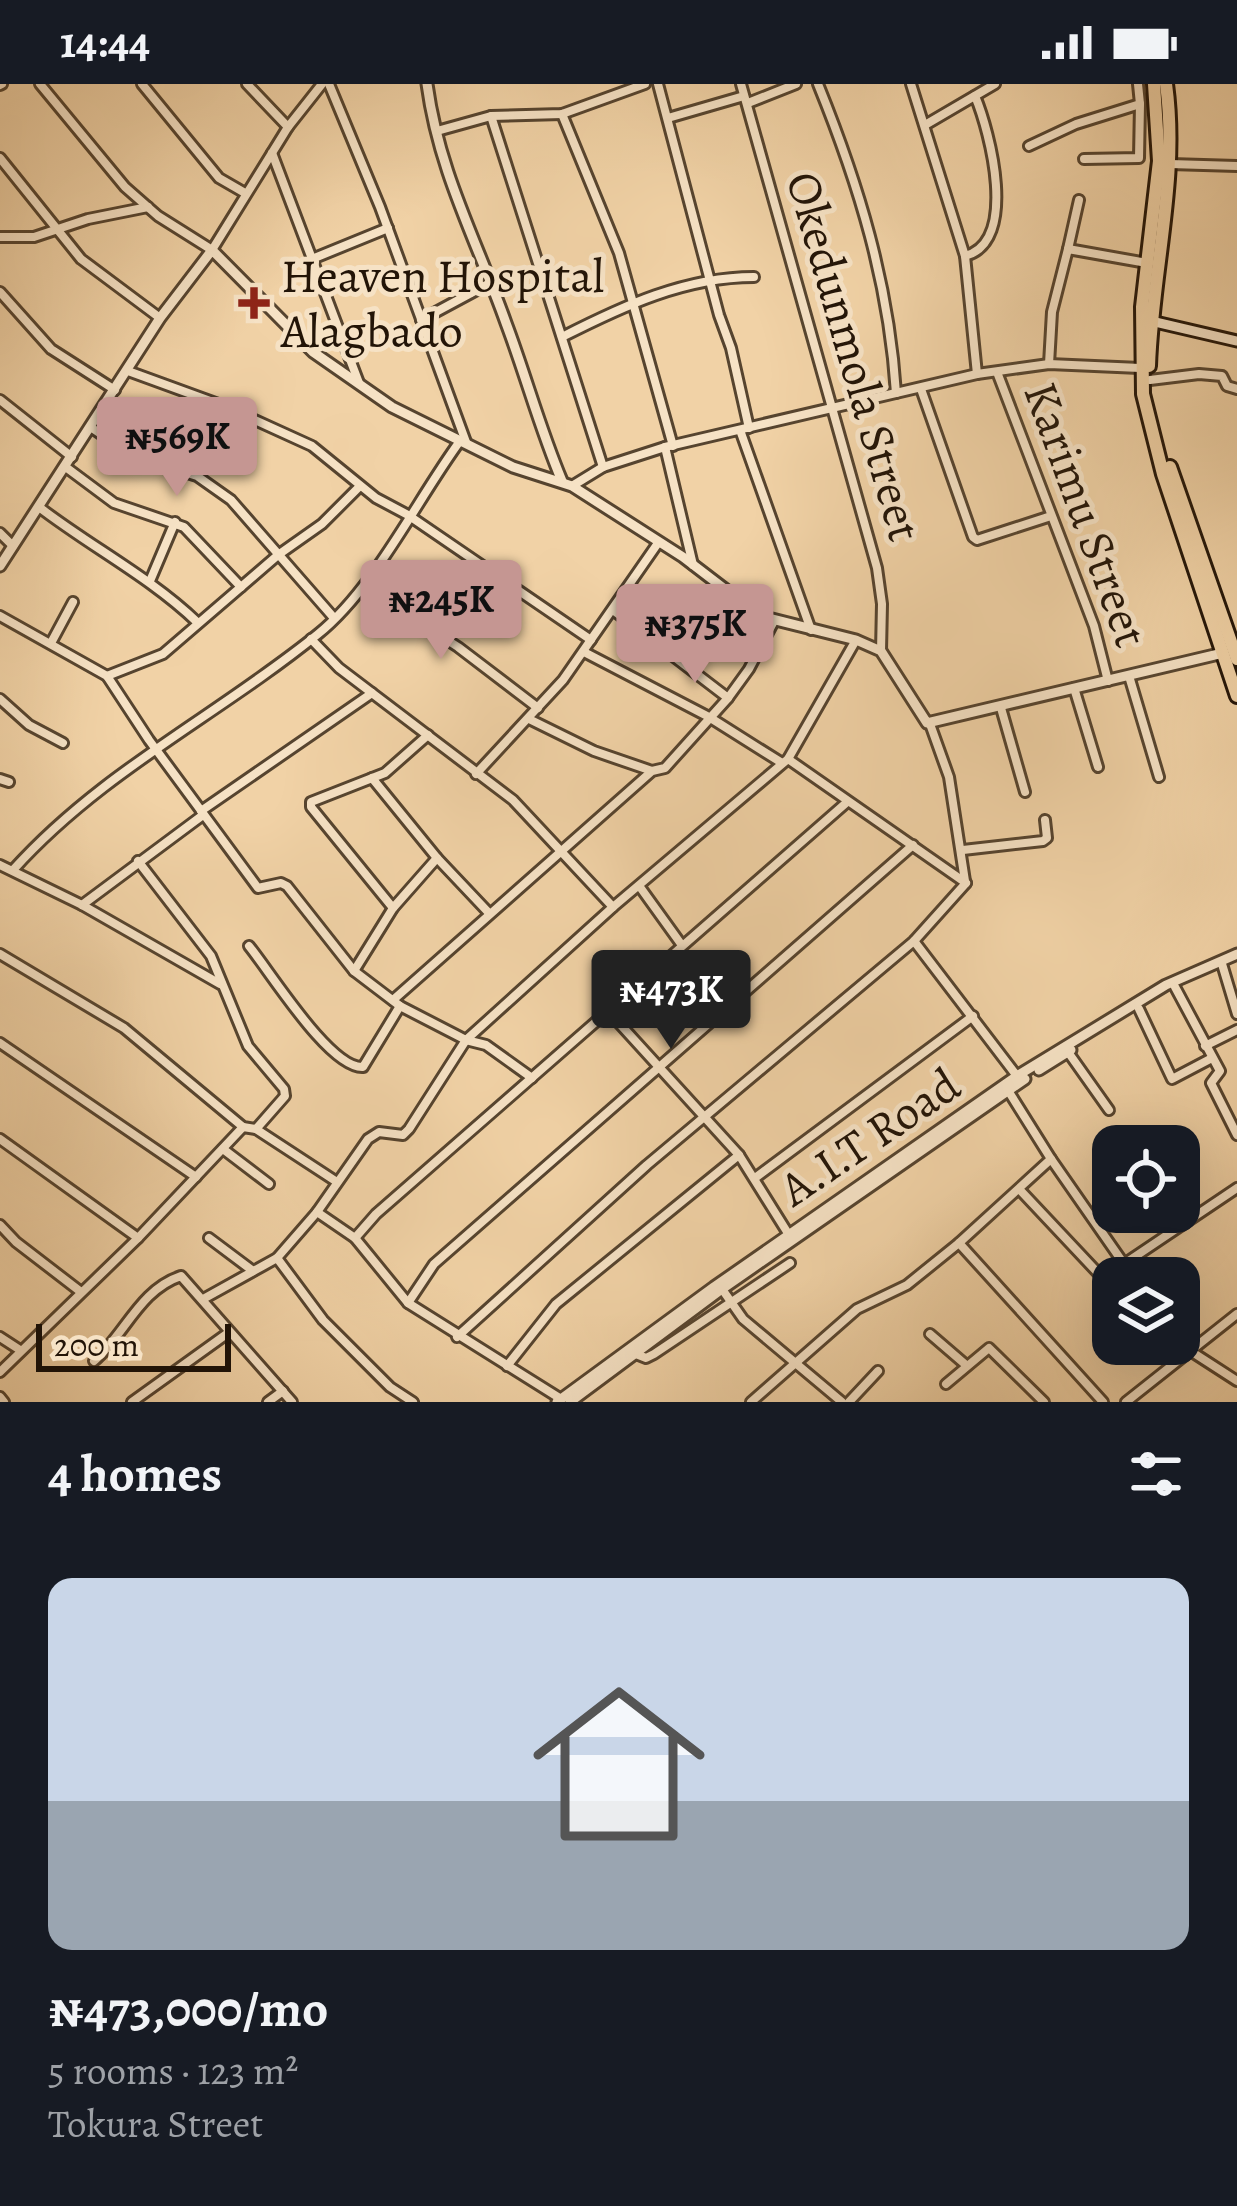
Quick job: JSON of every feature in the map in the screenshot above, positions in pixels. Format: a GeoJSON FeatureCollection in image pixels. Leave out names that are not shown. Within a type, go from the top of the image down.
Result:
{"type":"FeatureCollection","features":[{"type":"Feature","properties":{"kind":"highway"},"geometry":{"type":"LineString","coordinates":[[1154,84],[1159,161],[1148,263],[1145,374],[1151,435],[1233,655],[1237,696]]}},
{"type":"Feature","properties":{"kind":"highway"},"geometry":{"type":"LineString","coordinates":[[1145,374],[1170,164],[1166,84]]}},
{"type":"Feature","properties":{"kind":"street"},"geometry":{"type":"LineString","coordinates":[[40,84],[125,187],[212,250],[313,352],[392,407],[514,467],[567,484],[773,622],[856,640],[881,651],[930,724],[949,777],[966,883],[914,941],[647,1166],[457,1336]]}},
{"type":"Feature","properties":{"kind":"street"},"geometry":{"type":"LineString","coordinates":[[142,84],[219,178],[244,193]]}},
{"type":"Feature","properties":{"kind":"street"},"geometry":{"type":"LineString","coordinates":[[247,84],[288,127]]}},
{"type":"Feature","properties":{"kind":"street"},"geometry":{"type":"LineString","coordinates":[[0,566],[160,318],[212,250],[288,127],[326,84],[388,228],[463,442]]}},
{"type":"Feature","properties":{"kind":"street"},"geometry":{"type":"LineString","coordinates":[[427,84],[460,214],[506,321],[541,431],[567,484]]}},
{"type":"Feature","properties":{"kind":"street"},"geometry":{"type":"LineString","coordinates":[[437,131],[490,116],[562,114],[645,84]]}},
{"type":"Feature","properties":{"kind":"street"},"geometry":{"type":"LineString","coordinates":[[658,84],[731,348],[744,429],[812,630]]}},
{"type":"Feature","properties":{"kind":"street","name":"Okedunmola Street"},"geometry":{"type":"LineString","coordinates":[[740,84],[877,568],[881,651]]}},
{"type":"Feature","properties":{"kind":"street"},"geometry":{"type":"LineString","coordinates":[[818,84],[865,211],[893,344],[896,393]]}},
{"type":"Feature","properties":{"kind":"street"},"geometry":{"type":"LineString","coordinates":[[911,84],[965,256],[977,374]]}},
{"type":"Feature","properties":{"kind":"street"},"geometry":{"type":"LineString","coordinates":[[925,125],[995,84]]}},
{"type":"Feature","properties":{"kind":"street"},"geometry":{"type":"LineString","coordinates":[[1084,159],[1139,158],[1138,84]]}},
{"type":"Feature","properties":{"kind":"street"},"geometry":{"type":"LineString","coordinates":[[668,118],[791,85]]}},
{"type":"Feature","properties":{"kind":"street"},"geometry":{"type":"LineString","coordinates":[[965,256],[986,244],[997,203],[988,127],[975,96]]}},
{"type":"Feature","properties":{"kind":"street"},"geometry":{"type":"LineString","coordinates":[[1029,146],[1076,124],[1140,104]]}},
{"type":"Feature","properties":{"kind":"street"},"geometry":{"type":"LineString","coordinates":[[562,114],[590,175],[633,300],[694,566]]}},
{"type":"Feature","properties":{"kind":"street"},"geometry":{"type":"LineString","coordinates":[[490,116],[603,467]]}},
{"type":"Feature","properties":{"kind":"street"},"geometry":{"type":"LineString","coordinates":[[272,152],[360,385]]}},
{"type":"Feature","properties":{"kind":"street"},"geometry":{"type":"LineString","coordinates":[[0,158],[81,259],[160,318]]}},
{"type":"Feature","properties":{"kind":"street"},"geometry":{"type":"LineString","coordinates":[[1170,164],[1237,166]]}},
{"type":"Feature","properties":{"kind":"street"},"geometry":{"type":"LineString","coordinates":[[1049,364],[1052,313],[1079,200]]}},
{"type":"Feature","properties":{"kind":"street"},"geometry":{"type":"LineString","coordinates":[[0,237],[20,240],[149,207]]}},
{"type":"Feature","properties":{"kind":"street"},"geometry":{"type":"LineString","coordinates":[[313,260],[388,228]]}},
{"type":"Feature","properties":{"kind":"street"},"geometry":{"type":"LineString","coordinates":[[1068,249],[1148,263]]}},
{"type":"Feature","properties":{"kind":"street"},"geometry":{"type":"LineString","coordinates":[[562,337],[633,300],[710,281],[754,277]]}},
{"type":"Feature","properties":{"kind":"street"},"geometry":{"type":"LineString","coordinates":[[422,320],[488,284]]}},
{"type":"Feature","properties":{"kind":"street"},"geometry":{"type":"LineString","coordinates":[[0,292],[51,349],[115,390]]}},
{"type":"Feature","properties":{"kind":"street"},"geometry":{"type":"LineString","coordinates":[[1151,321],[1237,341]]}},
{"type":"Feature","properties":{"kind":"street"},"geometry":{"type":"LineString","coordinates":[[567,484],[603,467],[669,447],[977,374],[1049,364],[1145,374],[1208,374],[1222,376],[1227,386],[1237,389]]}},
{"type":"Feature","properties":{"kind":"street"},"geometry":{"type":"LineString","coordinates":[[128,371],[224,406],[312,446],[360,486],[592,640]]}},
{"type":"Feature","properties":{"kind":"street","name":"Karimu Street"},"geometry":{"type":"LineString","coordinates":[[997,372],[1094,626],[1108,681]]}},
{"type":"Feature","properties":{"kind":"street"},"geometry":{"type":"LineString","coordinates":[[921,389],[973,537],[977,540],[1051,516]]}},
{"type":"Feature","properties":{"kind":"street"},"geometry":{"type":"LineString","coordinates":[[0,400],[115,503],[175,522],[195,535],[241,587]]}},
{"type":"Feature","properties":{"kind":"street"},"geometry":{"type":"LineString","coordinates":[[92,428],[141,460],[179,469],[207,483],[241,508],[334,618]]}},
{"type":"Feature","properties":{"kind":"street"},"geometry":{"type":"LineString","coordinates":[[13,870],[49,832],[154,747],[334,618],[364,586],[408,515],[463,442]]}},
{"type":"Feature","properties":{"kind":"street"},"geometry":{"type":"LineString","coordinates":[[107,676],[163,654],[278,555],[322,524],[360,486]]}},
{"type":"Feature","properties":{"kind":"street"},"geometry":{"type":"LineString","coordinates":[[39,507],[150,582],[198,622]]}},
{"type":"Feature","properties":{"kind":"street"},"geometry":{"type":"LineString","coordinates":[[150,582],[175,522]]}},
{"type":"Feature","properties":{"kind":"street"},"geometry":{"type":"LineString","coordinates":[[0,533],[13,546]]}},
{"type":"Feature","properties":{"kind":"street"},"geometry":{"type":"LineString","coordinates":[[476,774],[584,652],[658,543]]}},
{"type":"Feature","properties":{"kind":"street"},"geometry":{"type":"LineString","coordinates":[[364,586],[458,647],[538,708]]}},
{"type":"Feature","properties":{"kind":"street"},"geometry":{"type":"LineString","coordinates":[[50,643],[73,602]]}},
{"type":"Feature","properties":{"kind":"street"},"geometry":{"type":"LineString","coordinates":[[613,610],[728,698]]}},
{"type":"Feature","properties":{"kind":"street"},"geometry":{"type":"LineString","coordinates":[[0,616],[107,676],[258,888],[280,883],[295,892],[354,971],[397,1003],[466,1040],[486,1045],[532,1078]]}},
{"type":"Feature","properties":{"kind":"street"},"geometry":{"type":"LineString","coordinates":[[249,946],[326,1050],[353,1067],[363,1067],[397,1003],[488,912],[652,771],[665,768],[749,670],[773,622]]}},
{"type":"Feature","properties":{"kind":"street"},"geometry":{"type":"LineString","coordinates":[[310,639],[372,693],[513,800],[613,908]]}},
{"type":"Feature","properties":{"kind":"street"},"geometry":{"type":"LineString","coordinates":[[205,1298],[277,1258],[317,1212],[368,1139],[379,1132],[403,1135],[409,1129],[466,1040],[785,761],[856,640]]}},
{"type":"Feature","properties":{"kind":"street"},"geometry":{"type":"LineString","coordinates":[[584,652],[785,761],[966,883]]}},
{"type":"Feature","properties":{"kind":"street"},"geometry":{"type":"LineString","coordinates":[[930,724],[1233,655]]}},
{"type":"Feature","properties":{"kind":"street"},"geometry":{"type":"LineString","coordinates":[[1129,676],[1160,777]]}},
{"type":"Feature","properties":{"kind":"street"},"geometry":{"type":"LineString","coordinates":[[1075,688],[1098,767]]}},
{"type":"Feature","properties":{"kind":"street"},"geometry":{"type":"LineString","coordinates":[[82,905],[372,693]]}},
{"type":"Feature","properties":{"kind":"street"},"geometry":{"type":"LineString","coordinates":[[0,699],[28,724],[63,743]]}},
{"type":"Feature","properties":{"kind":"street"},"geometry":{"type":"LineString","coordinates":[[1001,708],[1025,792]]}},
{"type":"Feature","properties":{"kind":"street"},"geometry":{"type":"LineString","coordinates":[[529,719],[593,751],[652,771]]}},
{"type":"Feature","properties":{"kind":"street"},"geometry":{"type":"LineString","coordinates":[[393,908],[311,807],[315,800],[392,769],[428,735]]}},
{"type":"Feature","properties":{"kind":"street"},"geometry":{"type":"LineString","coordinates":[[372,778],[437,859],[488,912]]}},
{"type":"Feature","properties":{"kind":"street"},"geometry":{"type":"LineString","coordinates":[[355,1238],[376,1214],[846,803]]}},
{"type":"Feature","properties":{"kind":"street"},"geometry":{"type":"LineString","coordinates":[[963,850],[1043,841],[1047,838],[1045,820]]}},
{"type":"Feature","properties":{"kind":"street"},"geometry":{"type":"LineString","coordinates":[[408,1303],[434,1264],[913,845]]}},
{"type":"Feature","properties":{"kind":"street"},"geometry":{"type":"LineString","coordinates":[[354,971],[393,908],[437,859]]}},
{"type":"Feature","properties":{"kind":"street"},"geometry":{"type":"LineString","coordinates":[[138,861],[211,956],[255,1057],[286,1093],[256,1129]]}},
{"type":"Feature","properties":{"kind":"street"},"geometry":{"type":"LineString","coordinates":[[0,865],[82,905],[221,985]]}},
{"type":"Feature","properties":{"kind":"street"},"geometry":{"type":"LineString","coordinates":[[640,887],[681,944]]}},
{"type":"Feature","properties":{"kind":"street"},"geometry":{"type":"LineString","coordinates":[[914,941],[1017,1076]]}},
{"type":"Feature","properties":{"kind":"street"},"geometry":{"type":"LineString","coordinates":[[0,954],[124,1028],[243,1127],[256,1129],[337,1182]]}},
{"type":"Feature","properties":{"kind":"street","name":"A.I.T Road"},"geometry":{"type":"LineString","coordinates":[[563,1401],[1017,1076],[1237,956]]}},
{"type":"Feature","properties":{"kind":"street","name":"A.I.T Road"},"geometry":{"type":"LineString","coordinates":[[563,1401],[1010,1092],[1044,1063],[1180,977],[1237,956]]}},
{"type":"Feature","properties":{"kind":"street"},"geometry":{"type":"LineString","coordinates":[[1222,964],[1237,1014]]}},
{"type":"Feature","properties":{"kind":"street"},"geometry":{"type":"LineString","coordinates":[[1175,987],[1220,1071],[1210,1084],[1237,1135]]}},
{"type":"Feature","properties":{"kind":"street"},"geometry":{"type":"LineString","coordinates":[[1138,1010],[1172,1079],[1212,1058]]}},
{"type":"Feature","properties":{"kind":"street"},"geometry":{"type":"LineString","coordinates":[[608,1011],[740,1155],[789,1235]]}},
{"type":"Feature","properties":{"kind":"street"},"geometry":{"type":"LineString","coordinates":[[754,1178],[973,1016]]}},
{"type":"Feature","properties":{"kind":"street"},"geometry":{"type":"LineString","coordinates":[[1205,1046],[1237,1030]]}},
{"type":"Feature","properties":{"kind":"street"},"geometry":{"type":"LineString","coordinates":[[2,1048],[196,1177]]}},
{"type":"Feature","properties":{"kind":"street"},"geometry":{"type":"LineString","coordinates":[[1068,1052],[1108,1110]]}},
{"type":"Feature","properties":{"kind":"street"},"geometry":{"type":"LineString","coordinates":[[1010,1092],[1124,1264],[1237,1188]]}},
{"type":"Feature","properties":{"kind":"street"},"geometry":{"type":"LineString","coordinates":[[0,1372],[138,1238],[243,1127]]}},
{"type":"Feature","properties":{"kind":"street"},"geometry":{"type":"LineString","coordinates":[[0,1139],[138,1238]]}},
{"type":"Feature","properties":{"kind":"street"},"geometry":{"type":"LineString","coordinates":[[224,1150],[269,1184]]}},
{"type":"Feature","properties":{"kind":"street"},"geometry":{"type":"LineString","coordinates":[[507,1366],[556,1304],[740,1155]]}},
{"type":"Feature","properties":{"kind":"street"},"geometry":{"type":"LineString","coordinates":[[751,1402],[857,1309],[907,1286],[959,1244],[1051,1159]]}},
{"type":"Feature","properties":{"kind":"street"},"geometry":{"type":"LineString","coordinates":[[1020,1190],[1092,1267]]}},
{"type":"Feature","properties":{"kind":"street"},"geometry":{"type":"LineString","coordinates":[[317,1212],[355,1238],[408,1303],[563,1401]]}},
{"type":"Feature","properties":{"kind":"street"},"geometry":{"type":"LineString","coordinates":[[0,1225],[16,1243],[81,1292]]}},
{"type":"Feature","properties":{"kind":"street"},"geometry":{"type":"LineString","coordinates":[[209,1238],[254,1270]]}},
{"type":"Feature","properties":{"kind":"street"},"geometry":{"type":"LineString","coordinates":[[959,1244],[1103,1402]]}},
{"type":"Feature","properties":{"kind":"street"},"geometry":{"type":"LineString","coordinates":[[277,1258],[323,1320],[389,1387],[413,1402]]}},
{"type":"Feature","properties":{"kind":"street"},"geometry":{"type":"LineString","coordinates":[[636,1354],[649,1357],[790,1263]]}},
{"type":"Feature","properties":{"kind":"street"},"geometry":{"type":"LineString","coordinates":[[757,1266],[766,1279]]}},
{"type":"Feature","properties":{"kind":"street"},"geometry":{"type":"LineString","coordinates":[[94,1361],[116,1343],[118,1331],[142,1303],[182,1276],[292,1402]]}},
{"type":"Feature","properties":{"kind":"street"},"geometry":{"type":"LineString","coordinates":[[722,1289],[730,1304],[795,1364],[846,1402],[878,1371]]}},
{"type":"Feature","properties":{"kind":"street"},"geometry":{"type":"LineString","coordinates":[[1200,1342],[1237,1314]]}},
{"type":"Feature","properties":{"kind":"street"},"geometry":{"type":"LineString","coordinates":[[132,1402],[228,1333]]}},
{"type":"Feature","properties":{"kind":"street"},"geometry":{"type":"LineString","coordinates":[[930,1334],[966,1365]]}},
{"type":"Feature","properties":{"kind":"street"},"geometry":{"type":"LineString","coordinates":[[0,1337],[20,1350]]}},
{"type":"Feature","properties":{"kind":"street"},"geometry":{"type":"LineString","coordinates":[[946,1384],[983,1350],[994,1349],[1044,1402]]}},
{"type":"Feature","properties":{"kind":"street"},"geometry":{"type":"LineString","coordinates":[[1200,1357],[1237,1381]]}},
{"type":"Feature","properties":{"kind":"street"},"geometry":{"type":"LineString","coordinates":[[1126,1402],[1170,1365]]}},
{"type":"Feature","properties":{"kind":"street"},"geometry":{"type":"LineString","coordinates":[[268,1402],[283,1391]]}},
{"type":"Feature","properties":{"kind":"place","name":"Heaven Hospital Alagbado"},"geometry":{"type":"Point","coordinates":[254,303]}}]}
